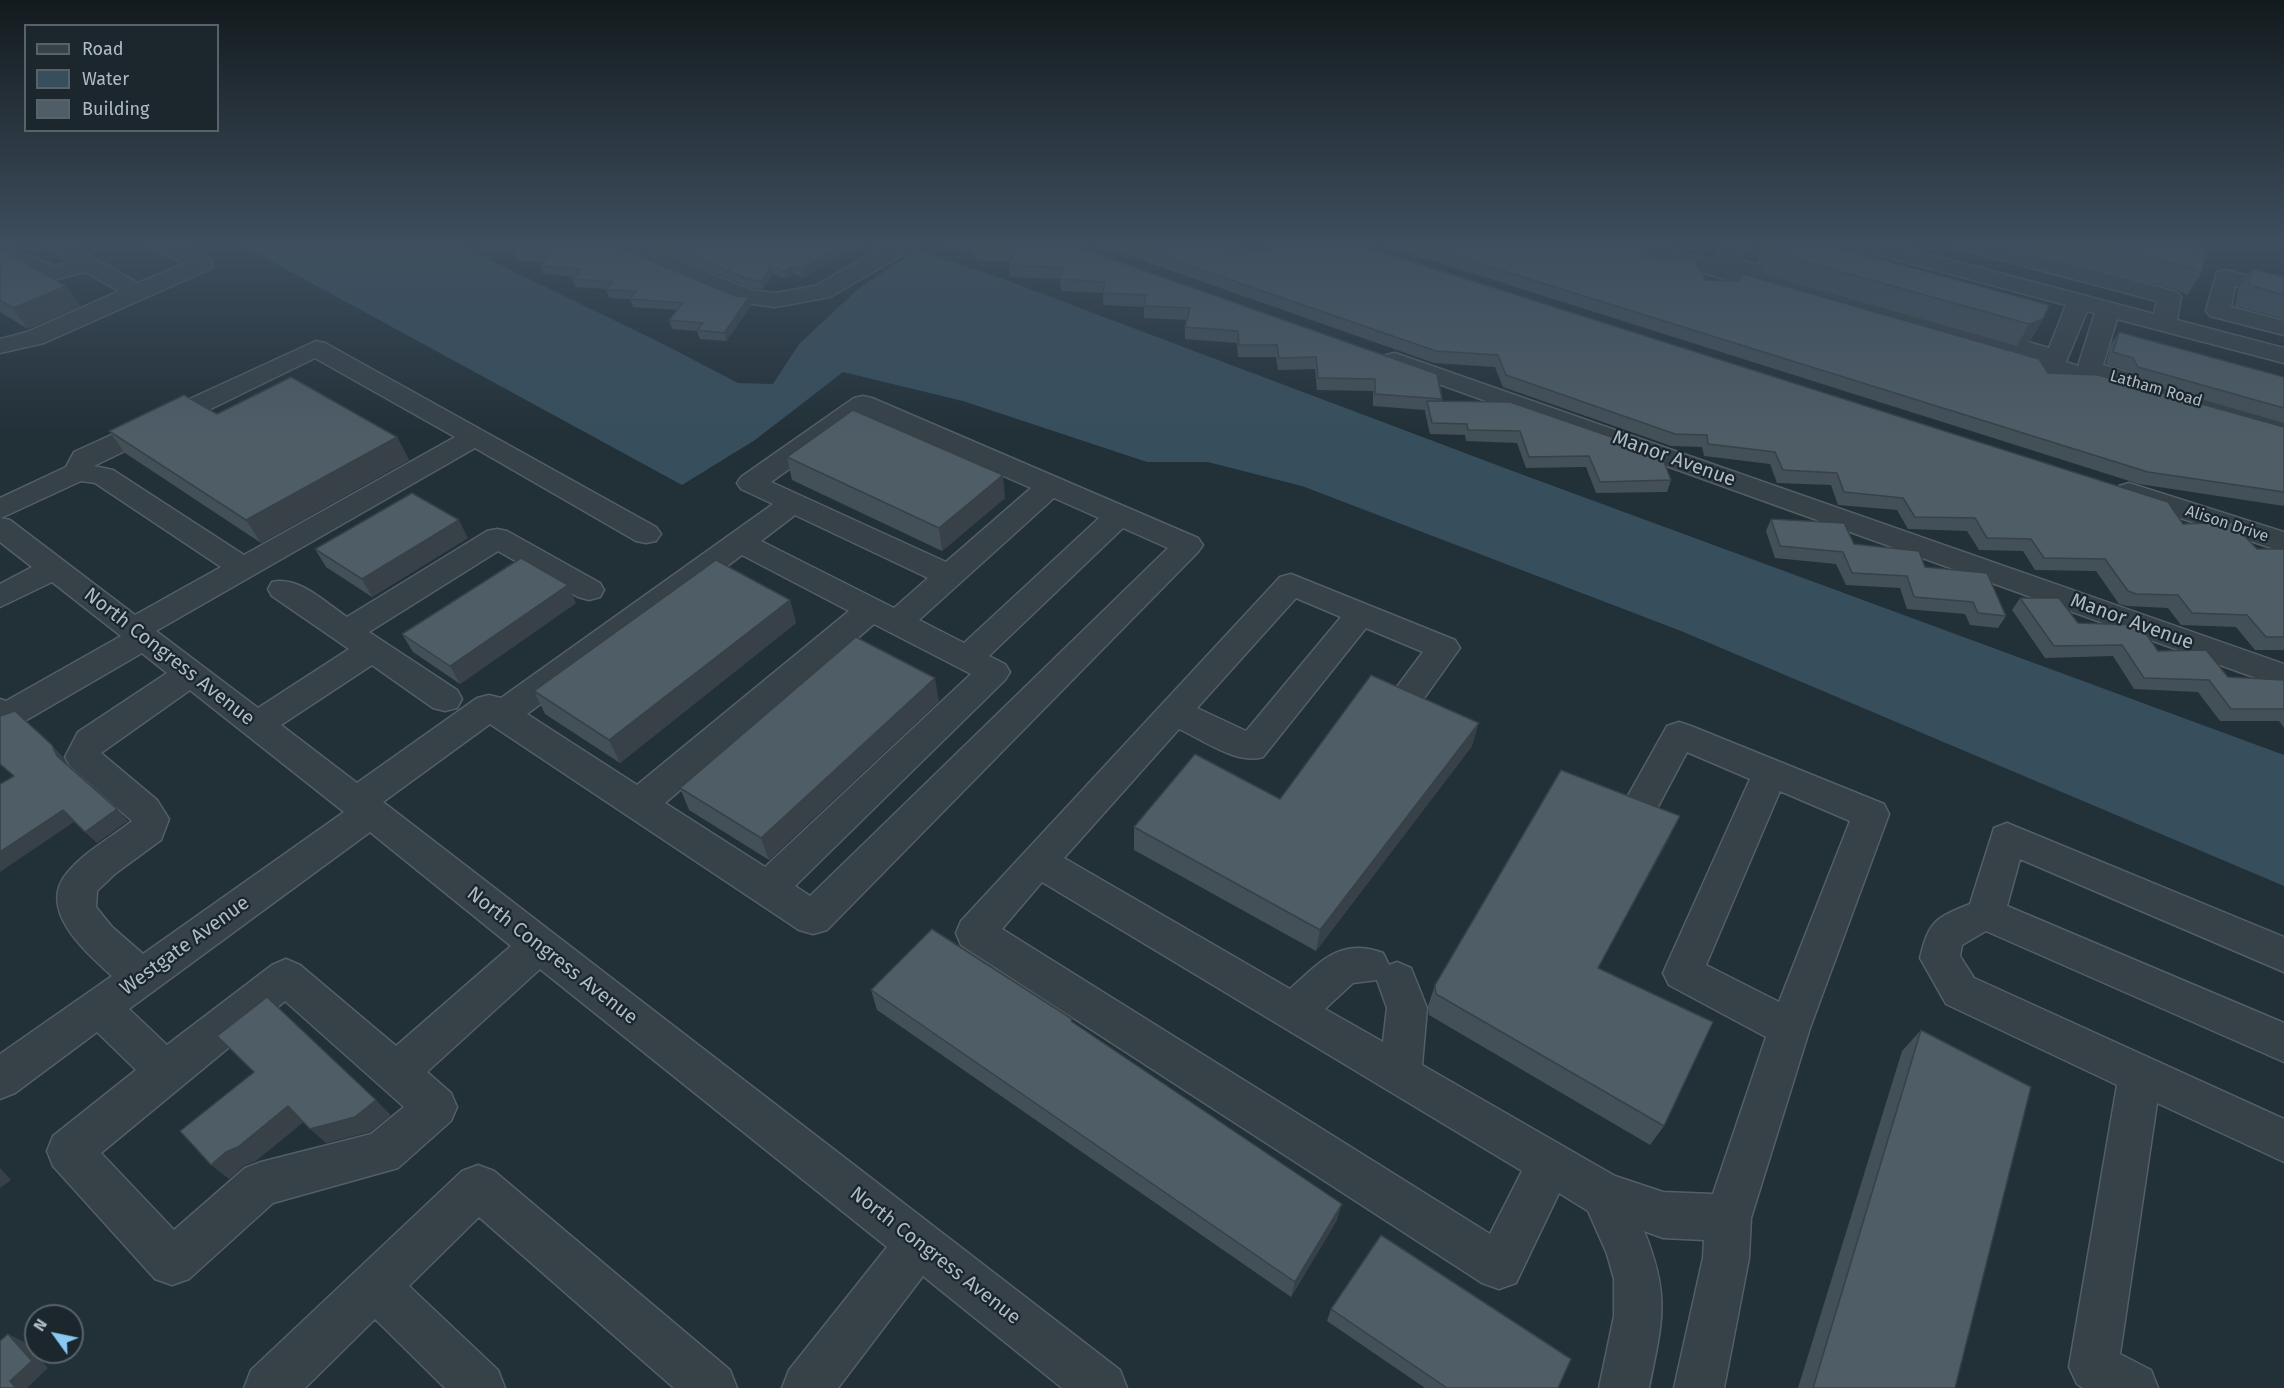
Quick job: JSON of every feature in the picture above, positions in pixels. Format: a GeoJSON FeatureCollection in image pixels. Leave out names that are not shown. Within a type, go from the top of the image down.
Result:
{"type":"FeatureCollection","features":[{"type":"Feature","properties":{"kind":"street"},"geometry":{"type":"LineString","coordinates":[[0,346],[35,338],[102,308]]}},
{"type":"Feature","properties":{"kind":"street"},"geometry":{"type":"LineString","coordinates":[[1849,308],[2284,433]]}},
{"type":"Feature","properties":{"kind":"street"},"geometry":{"type":"LineString","coordinates":[[1883,308],[2057,358],[2076,308]]}},
{"type":"Feature","properties":{"kind":"street"},"geometry":{"type":"LineString","coordinates":[[2088,308],[2105,320],[2161,335],[2284,356]]}},
{"type":"Feature","properties":{"kind":"street"},"geometry":{"type":"LineString","coordinates":[[2161,335],[2167,308]]}},
{"type":"Feature","properties":{"kind":"street"},"geometry":{"type":"LineString","coordinates":[[2219,308],[2218,311],[2284,328]]}},
{"type":"Feature","properties":{"kind":"street"},"geometry":{"type":"LineString","coordinates":[[2046,319],[2069,326]]}},
{"type":"Feature","properties":{"kind":"street","name":"Latham Road"},"geometry":{"type":"LineString","coordinates":[[2105,320],[2089,369],[2284,426]]}},
{"type":"Feature","properties":{"kind":"street"},"geometry":{"type":"LineString","coordinates":[[77,472],[84,458],[316,348],[646,534]]}},
{"type":"Feature","properties":{"kind":"street","name":"Manor Avenue"},"geometry":{"type":"LineString","coordinates":[[1369,351],[2284,676]]}},
{"type":"Feature","properties":{"kind":"street"},"geometry":{"type":"LineString","coordinates":[[793,503],[502,715],[813,918],[1188,545],[863,404],[750,483],[793,503],[949,576]]}},
{"type":"Feature","properties":{"kind":"street"},"geometry":{"type":"LineString","coordinates":[[0,711],[6,716],[243,568],[475,437]]}},
{"type":"Feature","properties":{"kind":"street"},"geometry":{"type":"LineString","coordinates":[[0,509],[77,472],[103,476],[243,568]]}},
{"type":"Feature","properties":{"kind":"street","name":"Alison Drive"},"geometry":{"type":"LineString","coordinates":[[2101,484],[2284,542]]}},
{"type":"Feature","properties":{"kind":"street"},"geometry":{"type":"LineString","coordinates":[[639,804],[884,615],[949,576],[1052,486]]}},
{"type":"Feature","properties":{"kind":"street"},"geometry":{"type":"LineString","coordinates":[[967,658],[1119,516]]}},
{"type":"Feature","properties":{"kind":"street","name":"North Congress Avenue"},"geometry":{"type":"LineString","coordinates":[[0,527],[363,807],[1102,1388]]}},
{"type":"Feature","properties":{"kind":"street"},"geometry":{"type":"LineString","coordinates":[[257,725],[367,645],[496,538],[589,590]]}},
{"type":"Feature","properties":{"kind":"street"},"geometry":{"type":"LineString","coordinates":[[740,542],[994,672],[768,888]]}},
{"type":"Feature","properties":{"kind":"street"},"geometry":{"type":"LineString","coordinates":[[501,578],[531,558]]}},
{"type":"Feature","properties":{"kind":"street"},"geometry":{"type":"LineString","coordinates":[[0,597],[54,568]]}},
{"type":"Feature","properties":{"kind":"street"},"geometry":{"type":"LineString","coordinates":[[1405,699],[1444,648],[1291,584],[975,933],[1499,1266],[1550,1163]]}},
{"type":"Feature","properties":{"kind":"street"},"geometry":{"type":"LineString","coordinates":[[283,589],[444,699]]}},
{"type":"Feature","properties":{"kind":"street"},"geometry":{"type":"LineString","coordinates":[[1174,712],[1251,748],[1361,613]]}},
{"type":"Feature","properties":{"kind":"street"},"geometry":{"type":"LineString","coordinates":[[367,645],[411,636]]}},
{"type":"Feature","properties":{"kind":"street"},"geometry":{"type":"LineString","coordinates":[[142,977],[98,939],[77,911],[79,885],[103,862],[148,830],[151,819],[144,810],[82,757],[90,741],[190,674]]}},
{"type":"Feature","properties":{"kind":"street","name":"Westgate Avenue"},"geometry":{"type":"LineString","coordinates":[[0,1079],[142,977],[489,707],[502,715]]}},
{"type":"Feature","properties":{"kind":"street"},"geometry":{"type":"LineString","coordinates":[[1638,810],[1679,735],[1871,814],[1789,1028],[1728,1218],[1726,1258],[1699,1388]]}},
{"type":"Feature","properties":{"kind":"street"},"geometry":{"type":"LineString","coordinates":[[1771,772],[1683,973],[1789,1028]]}},
{"type":"Feature","properties":{"kind":"street"},"geometry":{"type":"LineString","coordinates":[[1986,914],[2007,838],[2284,955]]}},
{"type":"Feature","properties":{"kind":"street"},"geometry":{"type":"LineString","coordinates":[[1038,861],[1604,1195],[1663,1215],[1728,1218]]}},
{"type":"Feature","properties":{"kind":"street"},"geometry":{"type":"LineString","coordinates":[[2284,1043],[1986,914],[1964,923],[1945,936],[1940,958],[1960,991],[2284,1141]]}},
{"type":"Feature","properties":{"kind":"street"},"geometry":{"type":"LineString","coordinates":[[396,1072],[540,946]]}},
{"type":"Feature","properties":{"kind":"street"},"geometry":{"type":"LineString","coordinates":[[1293,1012],[1344,966],[1383,972],[1407,1008],[1400,1075]]}},
{"type":"Feature","properties":{"kind":"street"},"geometry":{"type":"LineString","coordinates":[[286,977],[436,1107],[382,1153],[261,1184],[172,1262],[69,1150],[166,1071],[286,977]]}},
{"type":"Feature","properties":{"kind":"street"},"geometry":{"type":"LineString","coordinates":[[100,1008],[166,1071]]}},
{"type":"Feature","properties":{"kind":"street"},"geometry":{"type":"LineString","coordinates":[[2133,1388],[2094,1367],[2140,1074]]}},
{"type":"Feature","properties":{"kind":"street"},"geometry":{"type":"LineString","coordinates":[[269,1388],[478,1186],[712,1388]]}},
{"type":"Feature","properties":{"kind":"street"},"geometry":{"type":"LineString","coordinates":[[1604,1195],[1628,1249],[1639,1290],[1636,1327],[1624,1388]]}},
{"type":"Feature","properties":{"kind":"street"},"geometry":{"type":"LineString","coordinates":[[807,1388],[919,1244]]}},
{"type":"Feature","properties":{"kind":"street"},"geometry":{"type":"LineString","coordinates":[[375,1286],[480,1388]]}},
{"type":"Feature","properties":{"kind":"water"},"geometry":{"type":"Polygon","coordinates":[[[357,308],[588,308],[738,383],[773,384],[799,344],[838,308],[1079,308],[1518,473],[2284,755],[2284,886],[1681,631],[1302,486],[1208,462],[1147,462],[963,401],[843,372],[755,440],[682,485],[357,308]]]}},
{"type":"Feature","properties":{"kind":"building"},"geometry":{"type":"Polygon","coordinates":[[[679,308],[742,308],[724,333],[697,330],[703,323],[669,320],[679,308]]]}},
{"type":"Feature","properties":{"kind":"building"},"geometry":{"type":"Polygon","coordinates":[[[1185,308],[1249,308],[1437,374],[1442,399],[1375,394],[1375,379],[1318,378],[1316,357],[1279,358],[1277,345],[1239,345],[1238,331],[1185,327],[1190,308],[1185,308]]]}},
{"type":"Feature","properties":{"kind":"building"},"geometry":{"type":"Polygon","coordinates":[[[1311,308],[1557,308],[2168,502],[2183,524],[2231,522],[2257,549],[2284,549],[2284,637],[2266,637],[2247,615],[2192,613],[2178,595],[2136,594],[2128,591],[2105,559],[2044,558],[2031,539],[1987,538],[1975,518],[1915,517],[1903,498],[1844,492],[1837,473],[1783,470],[1775,452],[1708,444],[1707,435],[1675,434],[1506,375],[1498,355],[1436,351],[1311,308]]]}},
{"type":"Feature","properties":{"kind":"building"},"geometry":{"type":"Polygon","coordinates":[[[1622,308],[1861,308],[2039,359],[2048,373],[2098,375],[2284,427],[2284,492],[2148,472],[1622,308]]]}},
{"type":"Feature","properties":{"kind":"building"},"geometry":{"type":"Polygon","coordinates":[[[1971,308],[2048,308],[2043,319],[2029,324],[1971,308]]]}},
{"type":"Feature","properties":{"kind":"building"},"geometry":{"type":"Polygon","coordinates":[[[2119,332],[2284,377],[2284,408],[2138,367],[2133,358],[2113,352],[2119,332]]]}},
{"type":"Feature","properties":{"kind":"building"},"geometry":{"type":"Polygon","coordinates":[[[291,377],[397,437],[246,520],[109,431],[184,395],[217,414],[291,377]]]}},
{"type":"Feature","properties":{"kind":"building"},"geometry":{"type":"Polygon","coordinates":[[[1427,401],[1510,402],[1661,454],[1671,480],[1600,482],[1589,456],[1529,457],[1520,431],[1468,430],[1467,424],[1432,423],[1427,401]]]}},
{"type":"Feature","properties":{"kind":"building"},"geometry":{"type":"Polygon","coordinates":[[[853,410],[1003,475],[939,528],[787,457],[853,410]]]}},
{"type":"Feature","properties":{"kind":"building"},"geometry":{"type":"Polygon","coordinates":[[[412,493],[459,520],[362,579],[315,549],[412,493]]]}},
{"type":"Feature","properties":{"kind":"building"},"geometry":{"type":"Polygon","coordinates":[[[1771,519],[1844,523],[1854,544],[1919,551],[1925,567],[1987,573],[2006,616],[1978,613],[1973,602],[1914,597],[1907,576],[1852,573],[1843,552],[1780,546],[1771,519]]]}},
{"type":"Feature","properties":{"kind":"building"},"geometry":{"type":"Polygon","coordinates":[[[521,558],[568,585],[450,666],[402,634],[521,558]]]}},
{"type":"Feature","properties":{"kind":"building"},"geometry":{"type":"Polygon","coordinates":[[[716,560],[790,600],[609,740],[534,691],[716,560]]]}},
{"type":"Feature","properties":{"kind":"building"},"geometry":{"type":"Polygon","coordinates":[[[2020,598],[2059,598],[2078,623],[2140,625],[2158,651],[2206,650],[2228,677],[2284,680],[2284,709],[2231,709],[2209,680],[2144,678],[2122,645],[2054,646],[2020,598]]]}},
{"type":"Feature","properties":{"kind":"building"},"geometry":{"type":"Polygon","coordinates":[[[856,637],[935,678],[761,838],[680,788],[856,637]]]}},
{"type":"Feature","properties":{"kind":"building"},"geometry":{"type":"Polygon","coordinates":[[[1371,675],[1479,723],[1320,930],[1134,827],[1195,754],[1280,799],[1371,675]]]}},
{"type":"Feature","properties":{"kind":"building"},"geometry":{"type":"Polygon","coordinates":[[[15,711],[52,745],[57,756],[117,809],[85,832],[63,810],[0,852],[0,784],[14,776],[0,764],[0,716],[15,711]]]}},
{"type":"Feature","properties":{"kind":"building"},"geometry":{"type":"Polygon","coordinates":[[[1561,770],[1680,816],[1598,968],[1713,1022],[1664,1126],[1436,994],[1435,985],[1561,770]]]}},
{"type":"Feature","properties":{"kind":"building"},"geometry":{"type":"Polygon","coordinates":[[[932,929],[1072,1019],[1071,1021],[1342,1204],[1295,1282],[871,990],[932,929]]]}},
{"type":"Feature","properties":{"kind":"building"},"geometry":{"type":"Polygon","coordinates":[[[267,997],[376,1100],[355,1117],[310,1129],[288,1106],[238,1147],[226,1152],[211,1165],[180,1131],[254,1072],[217,1036],[267,997]]]}},
{"type":"Feature","properties":{"kind":"building"},"geometry":{"type":"Polygon","coordinates":[[[1921,1030],[2031,1087],[1955,1388],[1813,1388],[1921,1030]]]}},
{"type":"Feature","properties":{"kind":"building"},"geometry":{"type":"Polygon","coordinates":[[[1381,1235],[1571,1359],[1558,1388],[1447,1388],[1331,1309],[1381,1235]]]}},
{"type":"Feature","properties":{"kind":"building"},"geometry":{"type":"Polygon","coordinates":[[[8,1334],[24,1352],[24,1364],[29,1364],[10,1381],[16,1388],[0,1388],[0,1341],[8,1334]]]}}]}
